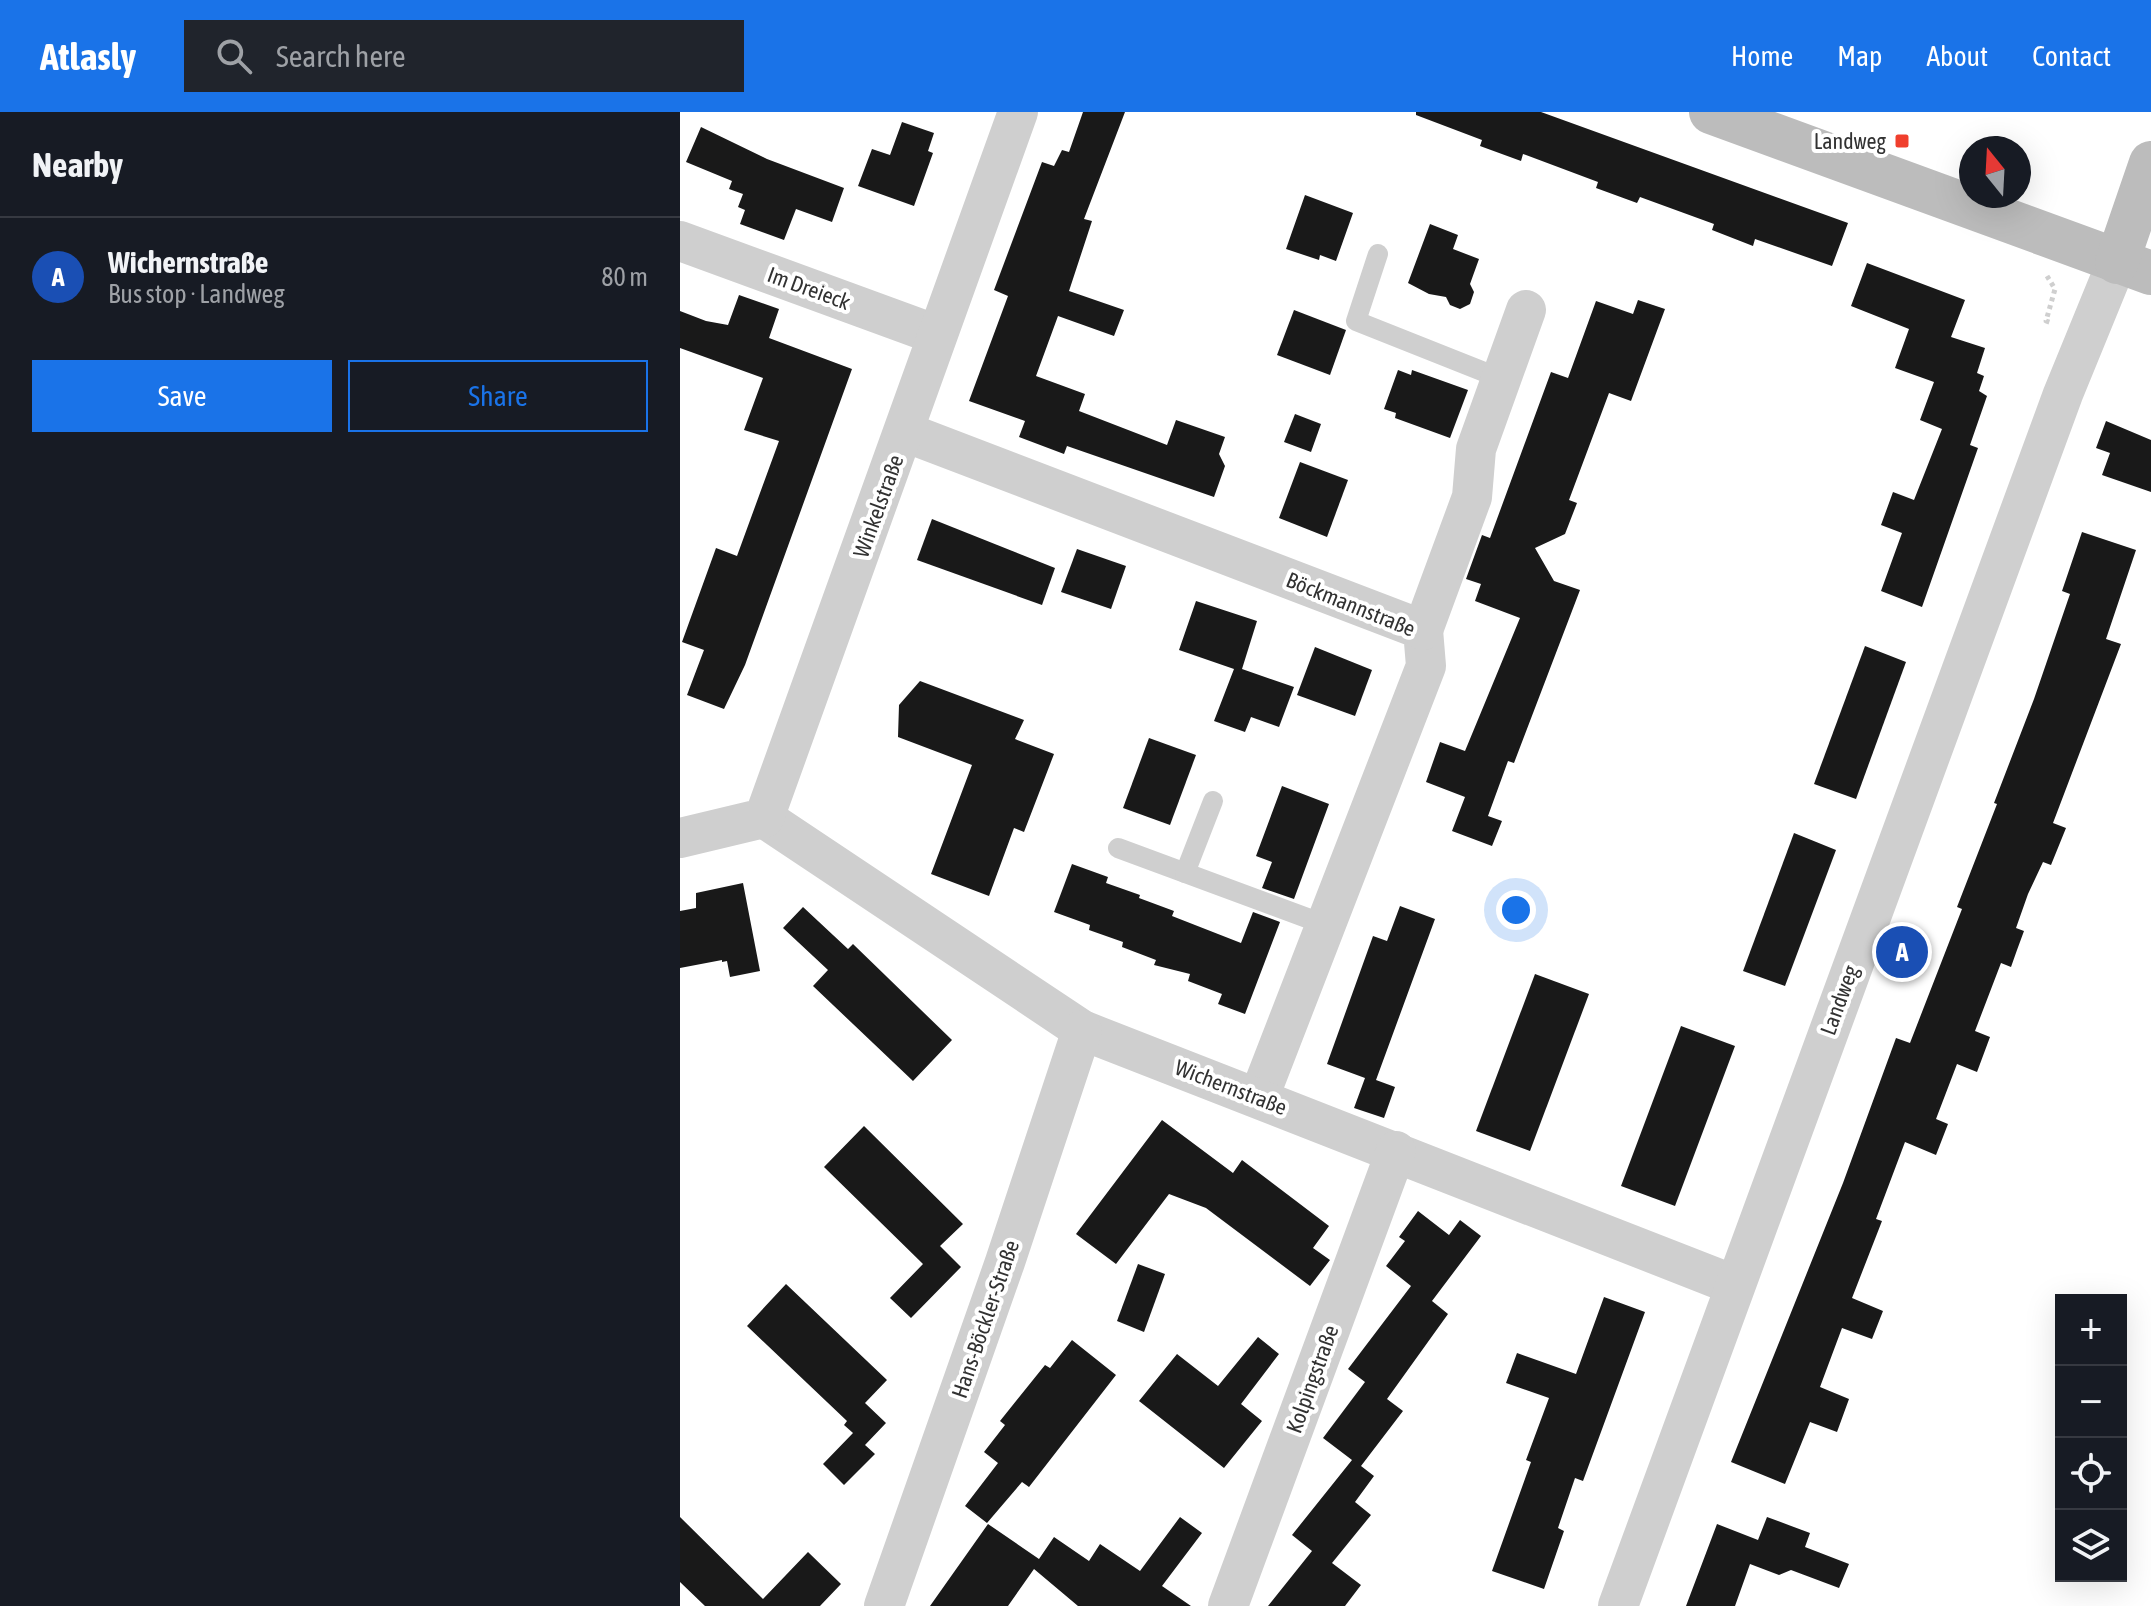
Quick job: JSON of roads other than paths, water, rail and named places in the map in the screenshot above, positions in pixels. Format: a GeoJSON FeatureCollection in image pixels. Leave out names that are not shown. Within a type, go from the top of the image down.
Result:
{"type":"FeatureCollection","features":[{"type":"Feature","properties":{"kind":"main road"},"geometry":{"type":"LineString","coordinates":[[1711,112],[2134,268],[2151,163]]}},
{"type":"Feature","properties":{"kind":"street","name":"Winkelstraße"},"geometry":{"type":"LineString","coordinates":[[764,818],[1018,112]]}},
{"type":"Feature","properties":{"kind":"street","name":"Im Dreieck"},"geometry":{"type":"LineString","coordinates":[[680,241],[937,335]]}},
{"type":"Feature","properties":{"kind":"street","name":"Landweg"},"geometry":{"type":"LineString","coordinates":[[1618,1606],[2085,335],[2134,268]]}},
{"type":"Feature","properties":{"kind":"street"},"geometry":{"type":"LineString","coordinates":[[1423,630],[1472,497],[1476,449],[1526,310]]}},
{"type":"Feature","properties":{"kind":"street","name":"Böckmannstraße"},"geometry":{"type":"LineString","coordinates":[[905,432],[1423,630],[1426,666],[1259,1097]]}},
{"type":"Feature","properties":{"kind":"street"},"geometry":{"type":"LineString","coordinates":[[680,838],[764,818]]}},
{"type":"Feature","properties":{"kind":"street","name":"Wichernstraße"},"geometry":{"type":"LineString","coordinates":[[764,818],[1082,1030],[1734,1285]]}},
{"type":"Feature","properties":{"kind":"street","name":"Hans-Böckler-Straße"},"geometry":{"type":"LineString","coordinates":[[884,1606],[1005,1262],[1082,1030]]}},
{"type":"Feature","properties":{"kind":"street","name":"Kolpingstraße"},"geometry":{"type":"LineString","coordinates":[[1228,1606],[1396,1151]]}},
{"type":"Feature","properties":{"kind":"lane"},"geometry":{"type":"LineString","coordinates":[[1378,254],[1356,321],[1502,379]]}},
{"type":"Feature","properties":{"kind":"lane"},"geometry":{"type":"LineString","coordinates":[[1185,873],[1213,801]]}},
{"type":"Feature","properties":{"kind":"lane"},"geometry":{"type":"LineString","coordinates":[[1118,848],[1326,925]]}},
{"type":"Feature","properties":{"kind":"place","name":"Landweg"},"geometry":{"type":"Point","coordinates":[1902,141]}},
{"type":"Feature","properties":{"kind":"place","name":"Wichernstraße"},"geometry":{"type":"Point","coordinates":[1902,952]}}]}
